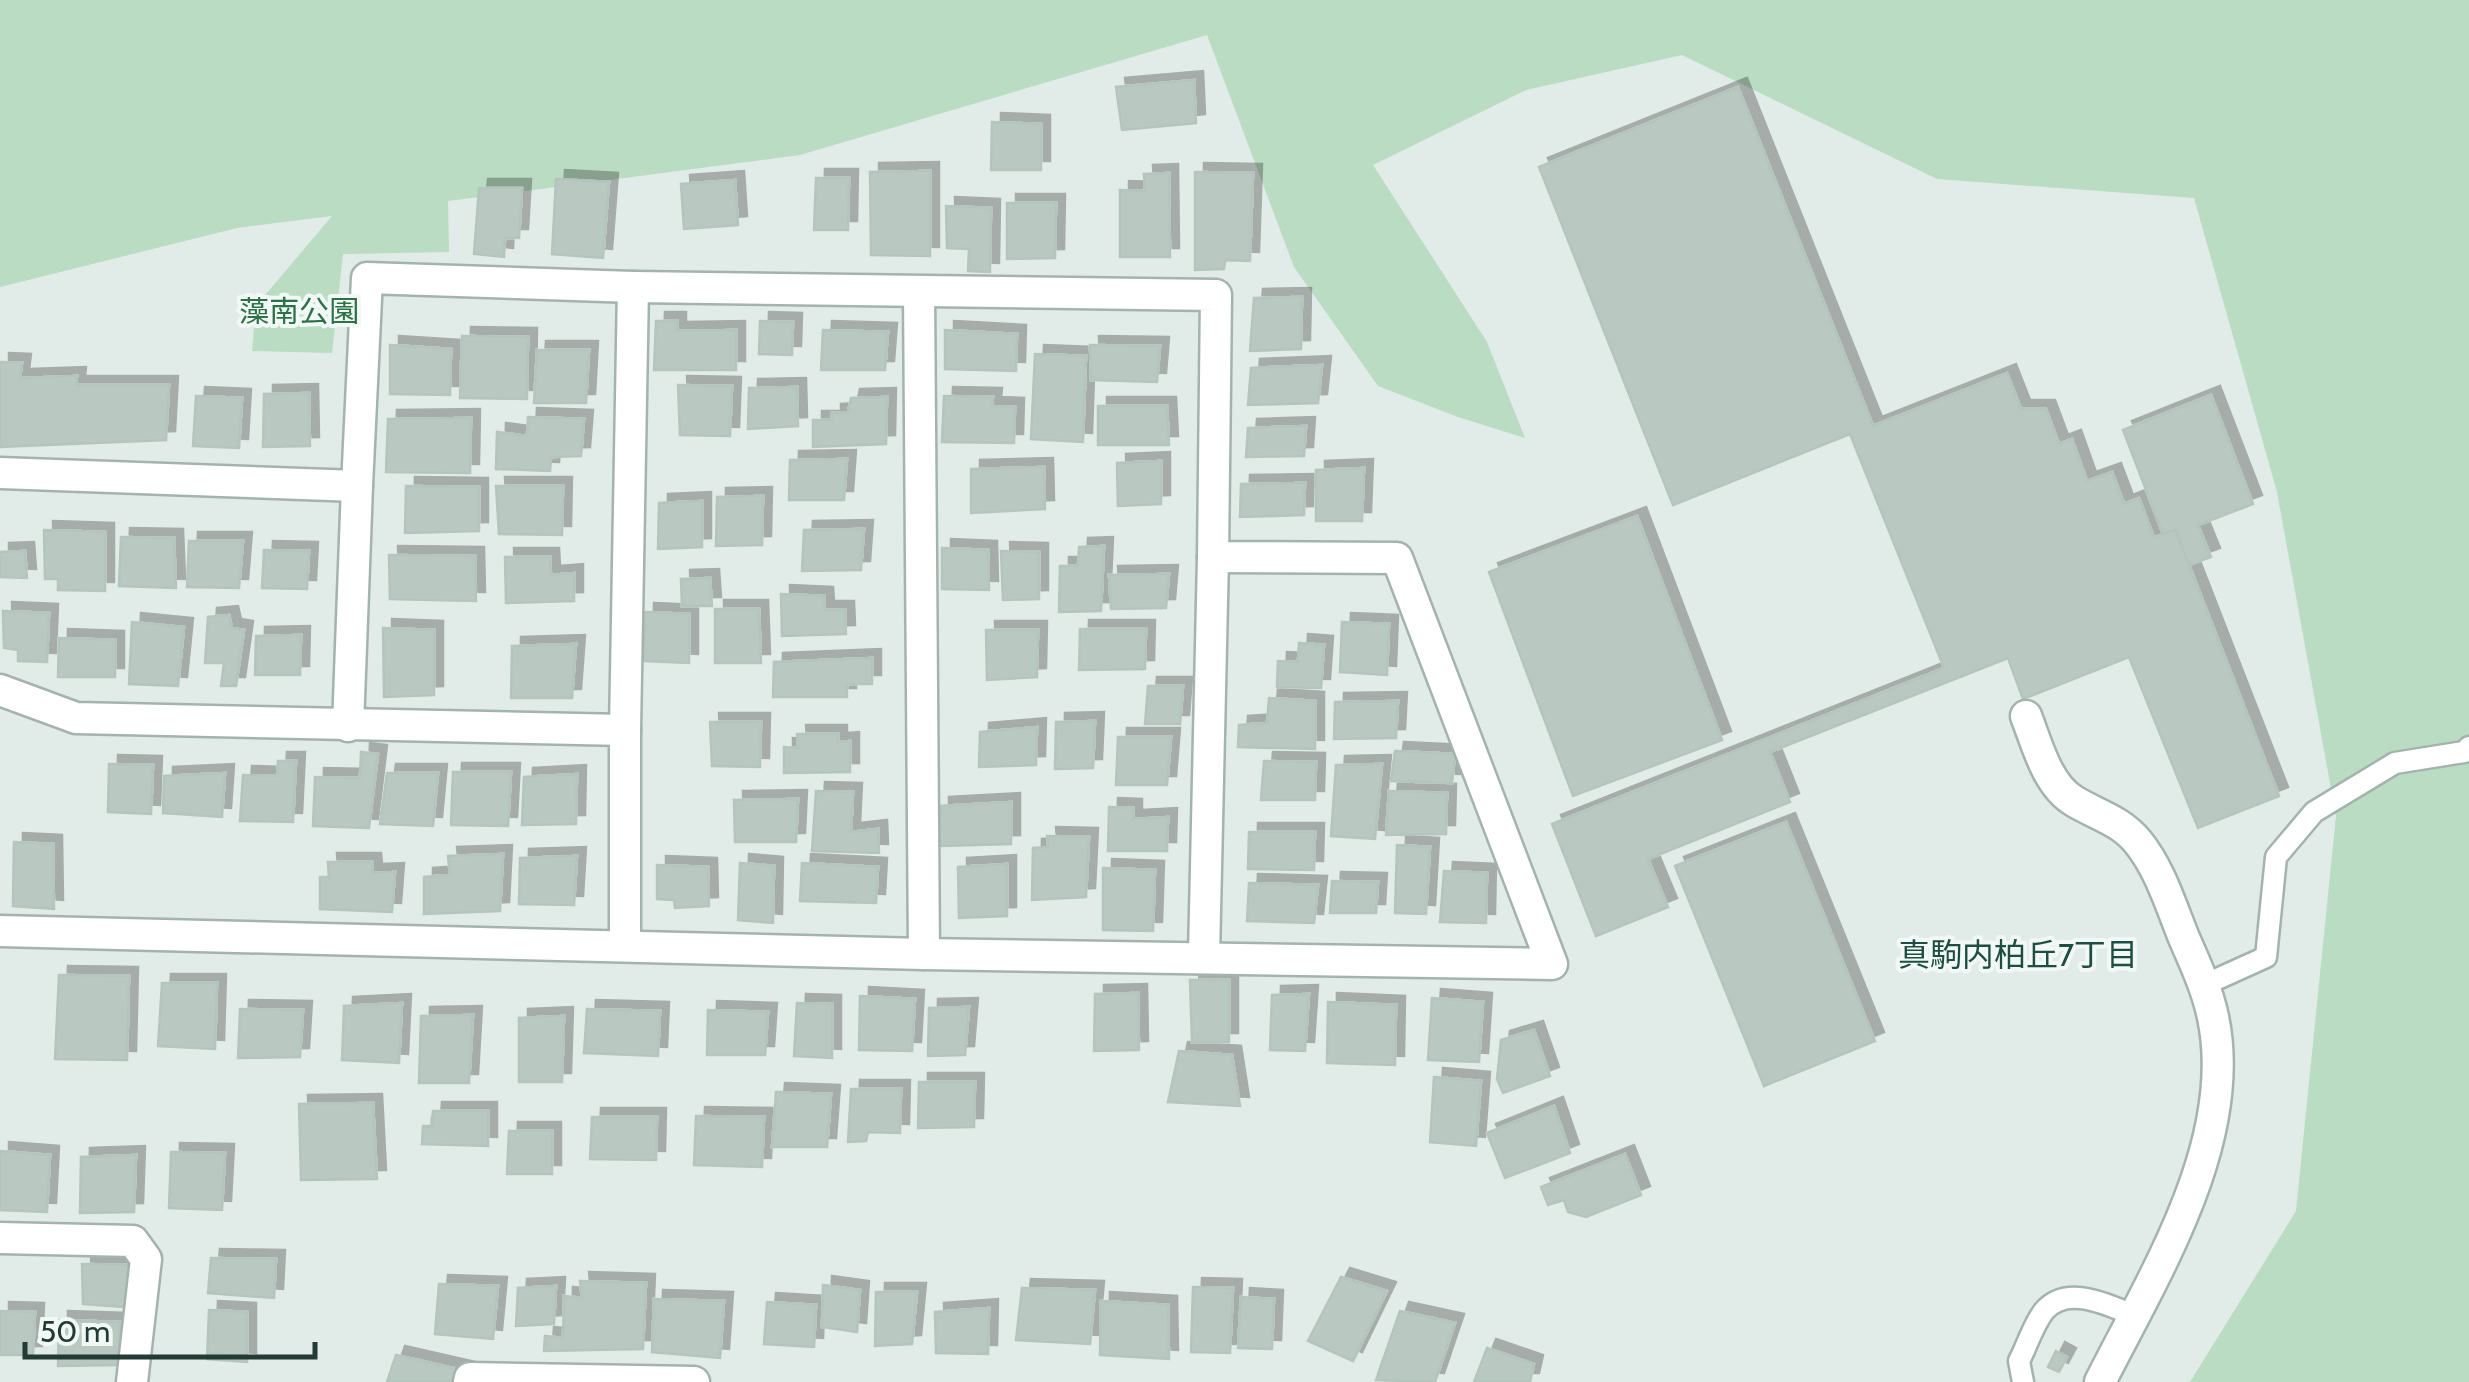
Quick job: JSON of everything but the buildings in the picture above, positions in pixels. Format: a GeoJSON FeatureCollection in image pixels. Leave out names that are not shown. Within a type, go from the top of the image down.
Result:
{"type":"FeatureCollection","features":[{"type":"Feature","properties":{"kind":"street"},"geometry":{"type":"LineString","coordinates":[[348,726],[367,278],[633,287],[1216,295],[1204,956]]}},
{"type":"Feature","properties":{"kind":"street"},"geometry":{"type":"LineString","coordinates":[[625,946],[633,287]]}},
{"type":"Feature","properties":{"kind":"street"},"geometry":{"type":"LineString","coordinates":[[919,292],[924,954]]}},
{"type":"Feature","properties":{"kind":"street"},"geometry":{"type":"LineString","coordinates":[[0,474],[357,486]]}},
{"type":"Feature","properties":{"kind":"street"},"geometry":{"type":"LineString","coordinates":[[0,930],[924,954],[1552,964],[1398,558],[1214,557]]}},
{"type":"Feature","properties":{"kind":"street"},"geometry":{"type":"LineString","coordinates":[[0,690],[76,718],[625,730]]}},
{"type":"Feature","properties":{"kind":"street"},"geometry":{"type":"LineString","coordinates":[[2026,716],[2054,782],[2071,800],[2112,818],[2138,842],[2157,872],[2214,1019],[2218,1073],[2214,1118],[2190,1196],[2100,1382]]}},
{"type":"Feature","properties":{"kind":"street"},"geometry":{"type":"LineString","coordinates":[[0,1238],[134,1241],[146,1259],[132,1382]]}},
{"type":"Feature","properties":{"kind":"street"},"geometry":{"type":"LineString","coordinates":[[469,1382],[470,1378],[694,1382]]}},
{"type":"Feature","properties":{"kind":"lane"},"geometry":{"type":"LineString","coordinates":[[2204,985],[2266,957],[2276,857],[2314,812],[2394,762],[2464,752],[2469,747]]}},
{"type":"Feature","properties":{"kind":"lane"},"geometry":{"type":"LineString","coordinates":[[2024,1382],[2019,1361],[2045,1310],[2063,1300],[2079,1298],[2134,1315]]}},
{"type":"Feature","properties":{"kind":"green space","name":"藻南公園"},"geometry":{"type":"Polygon","coordinates":[[[0,0],[2469,0],[2469,1382],[2190,1382],[2296,1211],[2336,816],[2277,492],[2194,198],[1937,179],[1682,55],[1526,90],[1373,165],[1487,342],[1525,438],[1378,386],[1294,267],[1207,35],[800,155],[448,201],[449,252],[343,254],[332,353],[252,351],[256,306],[332,216],[237,228],[0,287],[0,0]]]}},
{"type":"Feature","properties":{"kind":"district","name":"真駒内柏丘7丁目"},"geometry":{"type":"Point","coordinates":[2018,955]}}]}
